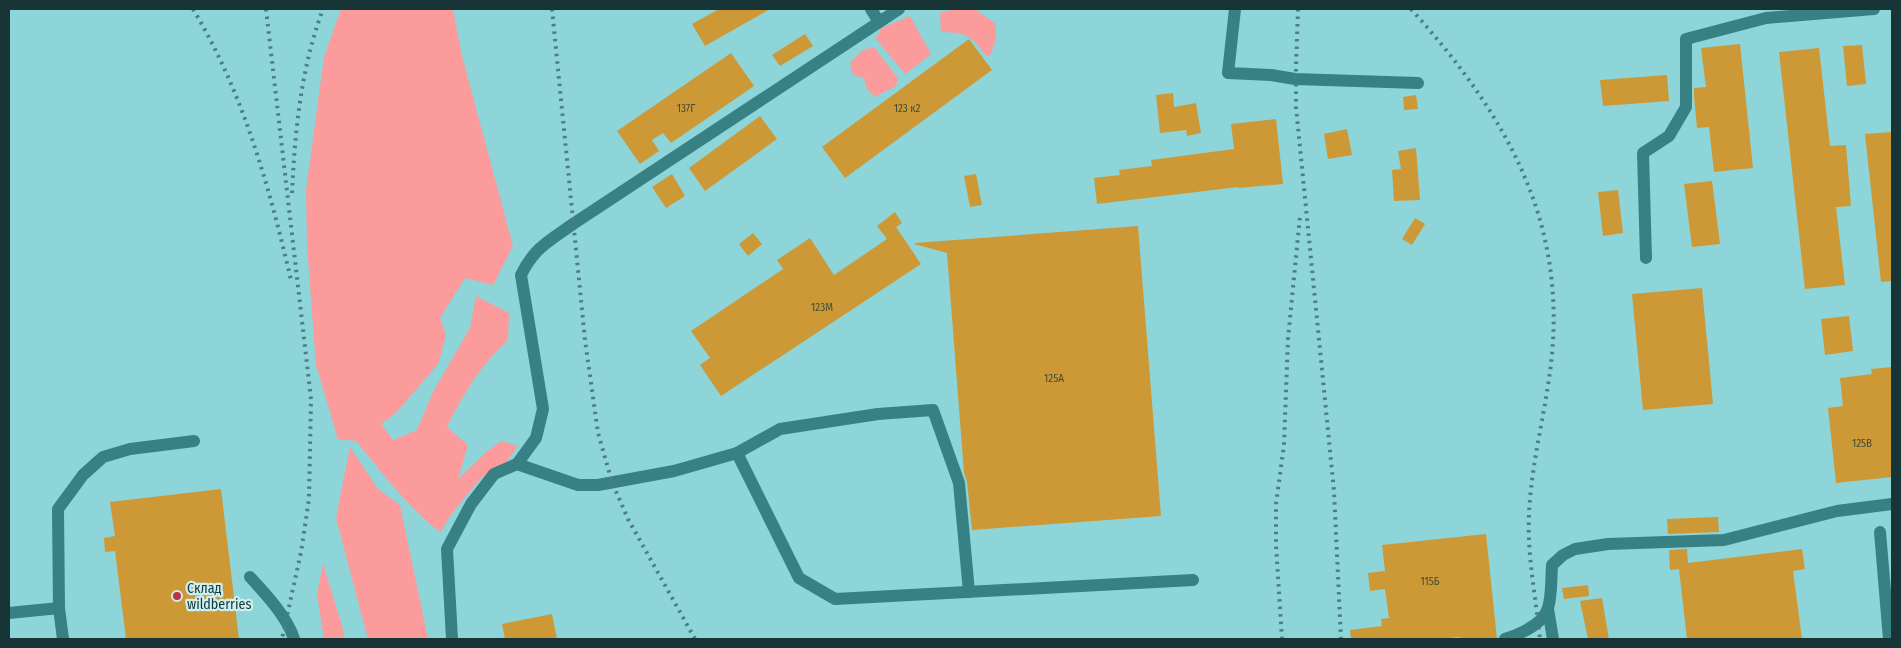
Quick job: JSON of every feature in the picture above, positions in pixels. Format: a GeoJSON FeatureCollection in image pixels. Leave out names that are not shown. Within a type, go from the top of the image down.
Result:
{"type":"FeatureCollection","features":[{"type":"Feature","properties":{"kind":"street"},"geometry":{"type":"LineString","coordinates":[[871,9],[878,22]]}},
{"type":"Feature","properties":{"kind":"street"},"geometry":{"type":"LineString","coordinates":[[452,639],[446,549],[471,504],[494,474],[517,464],[536,438],[543,409],[521,275],[528,260],[542,246],[573,224],[899,9]]}},
{"type":"Feature","properties":{"kind":"street"},"geometry":{"type":"LineString","coordinates":[[1235,9],[1228,73],[1271,75],[1295,79],[1418,83]]}},
{"type":"Feature","properties":{"kind":"street"},"geometry":{"type":"LineString","coordinates":[[1646,258],[1643,153],[1669,136],[1686,107],[1686,40],[1766,18],[1874,9]]}},
{"type":"Feature","properties":{"kind":"street"},"geometry":{"type":"LineString","coordinates":[[517,464],[568,483],[587,486],[674,471],[737,453],[780,429],[878,414],[933,410],[959,484],[969,592]]}},
{"type":"Feature","properties":{"kind":"street"},"geometry":{"type":"LineString","coordinates":[[63,639],[59,608],[58,509],[83,475],[104,457],[130,449],[194,440]]}},
{"type":"Feature","properties":{"kind":"street"},"geometry":{"type":"LineString","coordinates":[[737,453],[799,578],[835,599],[1193,580]]}},
{"type":"Feature","properties":{"kind":"street"},"geometry":{"type":"LineString","coordinates":[[1553,639],[1548,610],[1552,565],[1563,555],[1575,548],[1608,544],[1724,540],[1836,510],[1892,504]]}},
{"type":"Feature","properties":{"kind":"street"},"geometry":{"type":"LineString","coordinates":[[1880,532],[1889,639]]}},
{"type":"Feature","properties":{"kind":"street"},"geometry":{"type":"LineString","coordinates":[[250,577],[263,590],[286,622],[294,639]]}},
{"type":"Feature","properties":{"kind":"street"},"geometry":{"type":"LineString","coordinates":[[9,613],[59,608]]}},
{"type":"Feature","properties":{"kind":"street"},"geometry":{"type":"LineString","coordinates":[[1505,639],[1521,633],[1538,622],[1548,610]]}},
{"type":"Feature","properties":{"kind":"shaded area"},"geometry":{"type":"Polygon","coordinates":[[[341,9],[453,9],[461,52],[513,246],[493,285],[465,278],[440,318],[446,336],[438,364],[396,413],[381,424],[393,440],[417,430],[433,392],[470,328],[476,296],[509,313],[508,340],[473,380],[447,427],[468,445],[458,479],[486,452],[501,441],[518,446],[505,464],[481,478],[453,512],[440,532],[417,512],[356,441],[338,439],[316,365],[307,246],[306,190],[324,57],[341,9]]]}},
{"type":"Feature","properties":{"kind":"shaded area"},"geometry":{"type":"Polygon","coordinates":[[[955,9],[976,10],[996,24],[996,39],[991,54],[987,56],[968,36],[941,32],[940,13],[955,9]]]}},
{"type":"Feature","properties":{"kind":"shaded area"},"geometry":{"type":"Polygon","coordinates":[[[910,16],[931,54],[905,74],[876,39],[881,28],[910,16]]]}},
{"type":"Feature","properties":{"kind":"shaded area"},"geometry":{"type":"Polygon","coordinates":[[[874,47],[898,78],[896,86],[875,97],[867,89],[864,78],[853,75],[850,63],[863,50],[874,47]]]}},
{"type":"Feature","properties":{"kind":"shaded area"},"geometry":{"type":"Polygon","coordinates":[[[350,447],[378,489],[400,505],[428,639],[368,639],[336,518],[350,447]]]}},
{"type":"Feature","properties":{"kind":"shaded area"},"geometry":{"type":"Polygon","coordinates":[[[323,564],[343,629],[344,639],[324,639],[317,594],[323,564]]]}},
{"type":"Feature","properties":{"kind":"building"},"geometry":{"type":"Polygon","coordinates":[[[719,9],[770,9],[705,46],[692,24],[719,9]]]}},
{"type":"Feature","properties":{"kind":"building"},"geometry":{"type":"Polygon","coordinates":[[[805,34],[813,46],[780,66],[772,55],[805,34]]]}},
{"type":"Feature","properties":{"kind":"building"},"geometry":{"type":"Polygon","coordinates":[[[969,39],[992,70],[845,178],[822,147],[969,39]]]}},
{"type":"Feature","properties":{"kind":"building"},"geometry":{"type":"Polygon","coordinates":[[[1740,44],[1753,168],[1714,172],[1709,127],[1697,128],[1694,88],[1706,87],[1701,48],[1740,44]]]}},
{"type":"Feature","properties":{"kind":"building"},"geometry":{"type":"Polygon","coordinates":[[[1862,45],[1866,84],[1847,86],[1843,46],[1862,45]]]}},
{"type":"Feature","properties":{"kind":"building"},"geometry":{"type":"Polygon","coordinates":[[[1819,48],[1830,146],[1846,145],[1851,206],[1836,207],[1845,285],[1805,289],[1779,52],[1819,48]]]}},
{"type":"Feature","properties":{"kind":"building"},"geometry":{"type":"Polygon","coordinates":[[[731,53],[754,86],[671,143],[663,133],[652,140],[659,151],[640,164],[617,131],[731,53]]]}},
{"type":"Feature","properties":{"kind":"building"},"geometry":{"type":"Polygon","coordinates":[[[1667,75],[1669,101],[1603,106],[1600,80],[1667,75]]]}},
{"type":"Feature","properties":{"kind":"building"},"geometry":{"type":"Polygon","coordinates":[[[1173,93],[1174,107],[1196,103],[1201,133],[1187,136],[1186,130],[1160,133],[1156,95],[1173,93]]]}},
{"type":"Feature","properties":{"kind":"building"},"geometry":{"type":"Polygon","coordinates":[[[1416,95],[1418,109],[1404,110],[1403,97],[1416,95]]]}},
{"type":"Feature","properties":{"kind":"building"},"geometry":{"type":"Polygon","coordinates":[[[760,116],[777,139],[705,191],[689,168],[760,116]]]}},
{"type":"Feature","properties":{"kind":"building"},"geometry":{"type":"Polygon","coordinates":[[[1276,119],[1283,184],[1238,187],[1097,204],[1094,178],[1120,175],[1119,170],[1152,166],[1151,160],[1234,149],[1231,124],[1276,119]]]}},
{"type":"Feature","properties":{"kind":"building"},"geometry":{"type":"Polygon","coordinates":[[[1347,129],[1352,155],[1328,159],[1324,134],[1347,129]]]}},
{"type":"Feature","properties":{"kind":"building"},"geometry":{"type":"Polygon","coordinates":[[[1892,132],[1892,281],[1881,282],[1865,134],[1892,132]]]}},
{"type":"Feature","properties":{"kind":"building"},"geometry":{"type":"Polygon","coordinates":[[[1416,148],[1420,200],[1394,201],[1392,170],[1401,169],[1398,151],[1416,148]]]}},
{"type":"Feature","properties":{"kind":"building"},"geometry":{"type":"Polygon","coordinates":[[[672,174],[685,196],[666,208],[652,187],[672,174]]]}},
{"type":"Feature","properties":{"kind":"building"},"geometry":{"type":"Polygon","coordinates":[[[976,174],[982,205],[970,207],[964,176],[976,174]]]}},
{"type":"Feature","properties":{"kind":"building"},"geometry":{"type":"Polygon","coordinates":[[[1712,181],[1720,244],[1692,247],[1684,184],[1712,181]]]}},
{"type":"Feature","properties":{"kind":"building"},"geometry":{"type":"Polygon","coordinates":[[[1618,190],[1623,233],[1603,236],[1598,192],[1618,190]]]}},
{"type":"Feature","properties":{"kind":"building"},"geometry":{"type":"Polygon","coordinates":[[[895,212],[902,223],[896,227],[921,264],[721,396],[700,365],[710,358],[691,331],[783,269],[777,260],[810,238],[834,275],[887,239],[877,226],[895,212]]]}},
{"type":"Feature","properties":{"kind":"building"},"geometry":{"type":"Polygon","coordinates":[[[1415,218],[1425,224],[1412,245],[1402,239],[1415,218]]]}},
{"type":"Feature","properties":{"kind":"building"},"geometry":{"type":"Polygon","coordinates":[[[1138,226],[1161,516],[972,530],[967,482],[964,473],[947,253],[914,244],[1138,226]]]}},
{"type":"Feature","properties":{"kind":"building"},"geometry":{"type":"Polygon","coordinates":[[[753,233],[762,244],[748,256],[739,244],[753,233]]]}},
{"type":"Feature","properties":{"kind":"building"},"geometry":{"type":"Polygon","coordinates":[[[1702,288],[1713,404],[1643,410],[1632,294],[1702,288]]]}},
{"type":"Feature","properties":{"kind":"building"},"geometry":{"type":"Polygon","coordinates":[[[1849,316],[1853,351],[1825,355],[1821,319],[1849,316]]]}},
{"type":"Feature","properties":{"kind":"building"},"geometry":{"type":"Polygon","coordinates":[[[1892,367],[1892,477],[1836,483],[1828,408],[1843,406],[1840,378],[1872,374],[1871,369],[1892,367]]]}},
{"type":"Feature","properties":{"kind":"building","name":"Склад wildberries"},"geometry":{"type":"Polygon","coordinates":[[[221,489],[239,639],[126,639],[115,551],[105,552],[104,538],[115,536],[110,502],[221,489]]]}},
{"type":"Feature","properties":{"kind":"building"},"geometry":{"type":"Polygon","coordinates":[[[1718,517],[1719,532],[1668,534],[1667,519],[1718,517]]]}},
{"type":"Feature","properties":{"kind":"building"},"geometry":{"type":"Polygon","coordinates":[[[1486,534],[1497,639],[1461,639],[1460,637],[1440,639],[1351,639],[1350,630],[1382,626],[1381,619],[1389,618],[1385,589],[1370,591],[1368,573],[1385,571],[1382,545],[1486,534]]]}},
{"type":"Feature","properties":{"kind":"building"},"geometry":{"type":"Polygon","coordinates":[[[1687,549],[1688,563],[1802,549],[1805,569],[1793,571],[1802,639],[1687,639],[1679,569],[1670,570],[1669,550],[1687,549]]]}},
{"type":"Feature","properties":{"kind":"building"},"geometry":{"type":"Polygon","coordinates":[[[1588,585],[1589,596],[1564,599],[1562,588],[1588,585]]]}},
{"type":"Feature","properties":{"kind":"building"},"geometry":{"type":"Polygon","coordinates":[[[1602,598],[1609,639],[1588,639],[1580,601],[1602,598]]]}},
{"type":"Feature","properties":{"kind":"building"},"geometry":{"type":"Polygon","coordinates":[[[552,614],[557,639],[505,639],[502,624],[552,614]]]}},
{"type":"Feature","properties":{"kind":"railway"},"geometry":{"type":"LineString","coordinates":[[193,9],[211,41],[240,106],[264,175],[291,280]]}},
{"type":"Feature","properties":{"kind":"railway"},"geometry":{"type":"LineString","coordinates":[[266,9],[311,399],[309,499],[301,552],[282,639]]}},
{"type":"Feature","properties":{"kind":"railway"},"geometry":{"type":"LineString","coordinates":[[292,193],[300,100],[309,54],[323,9]]}},
{"type":"Feature","properties":{"kind":"railway"},"geometry":{"type":"LineString","coordinates":[[552,9],[585,340],[598,433],[612,482],[628,519],[695,639]]}},
{"type":"Feature","properties":{"kind":"railway"},"geometry":{"type":"LineString","coordinates":[[1298,9],[1296,107],[1334,491],[1341,639]]}},
{"type":"Feature","properties":{"kind":"railway"},"geometry":{"type":"LineString","coordinates":[[1411,9],[1473,85],[1499,125],[1520,166],[1537,210],[1548,255],[1553,303],[1552,354],[1530,495],[1529,515],[1531,561],[1540,639]]}},
{"type":"Feature","properties":{"kind":"railway"},"geometry":{"type":"LineString","coordinates":[[1282,639],[1276,545],[1276,504],[1284,445],[1288,339],[1300,216]]}},
{"type":"Feature","properties":{"kind":"place","name":"Склад wildberries"},"geometry":{"type":"Point","coordinates":[177,596]}}]}
